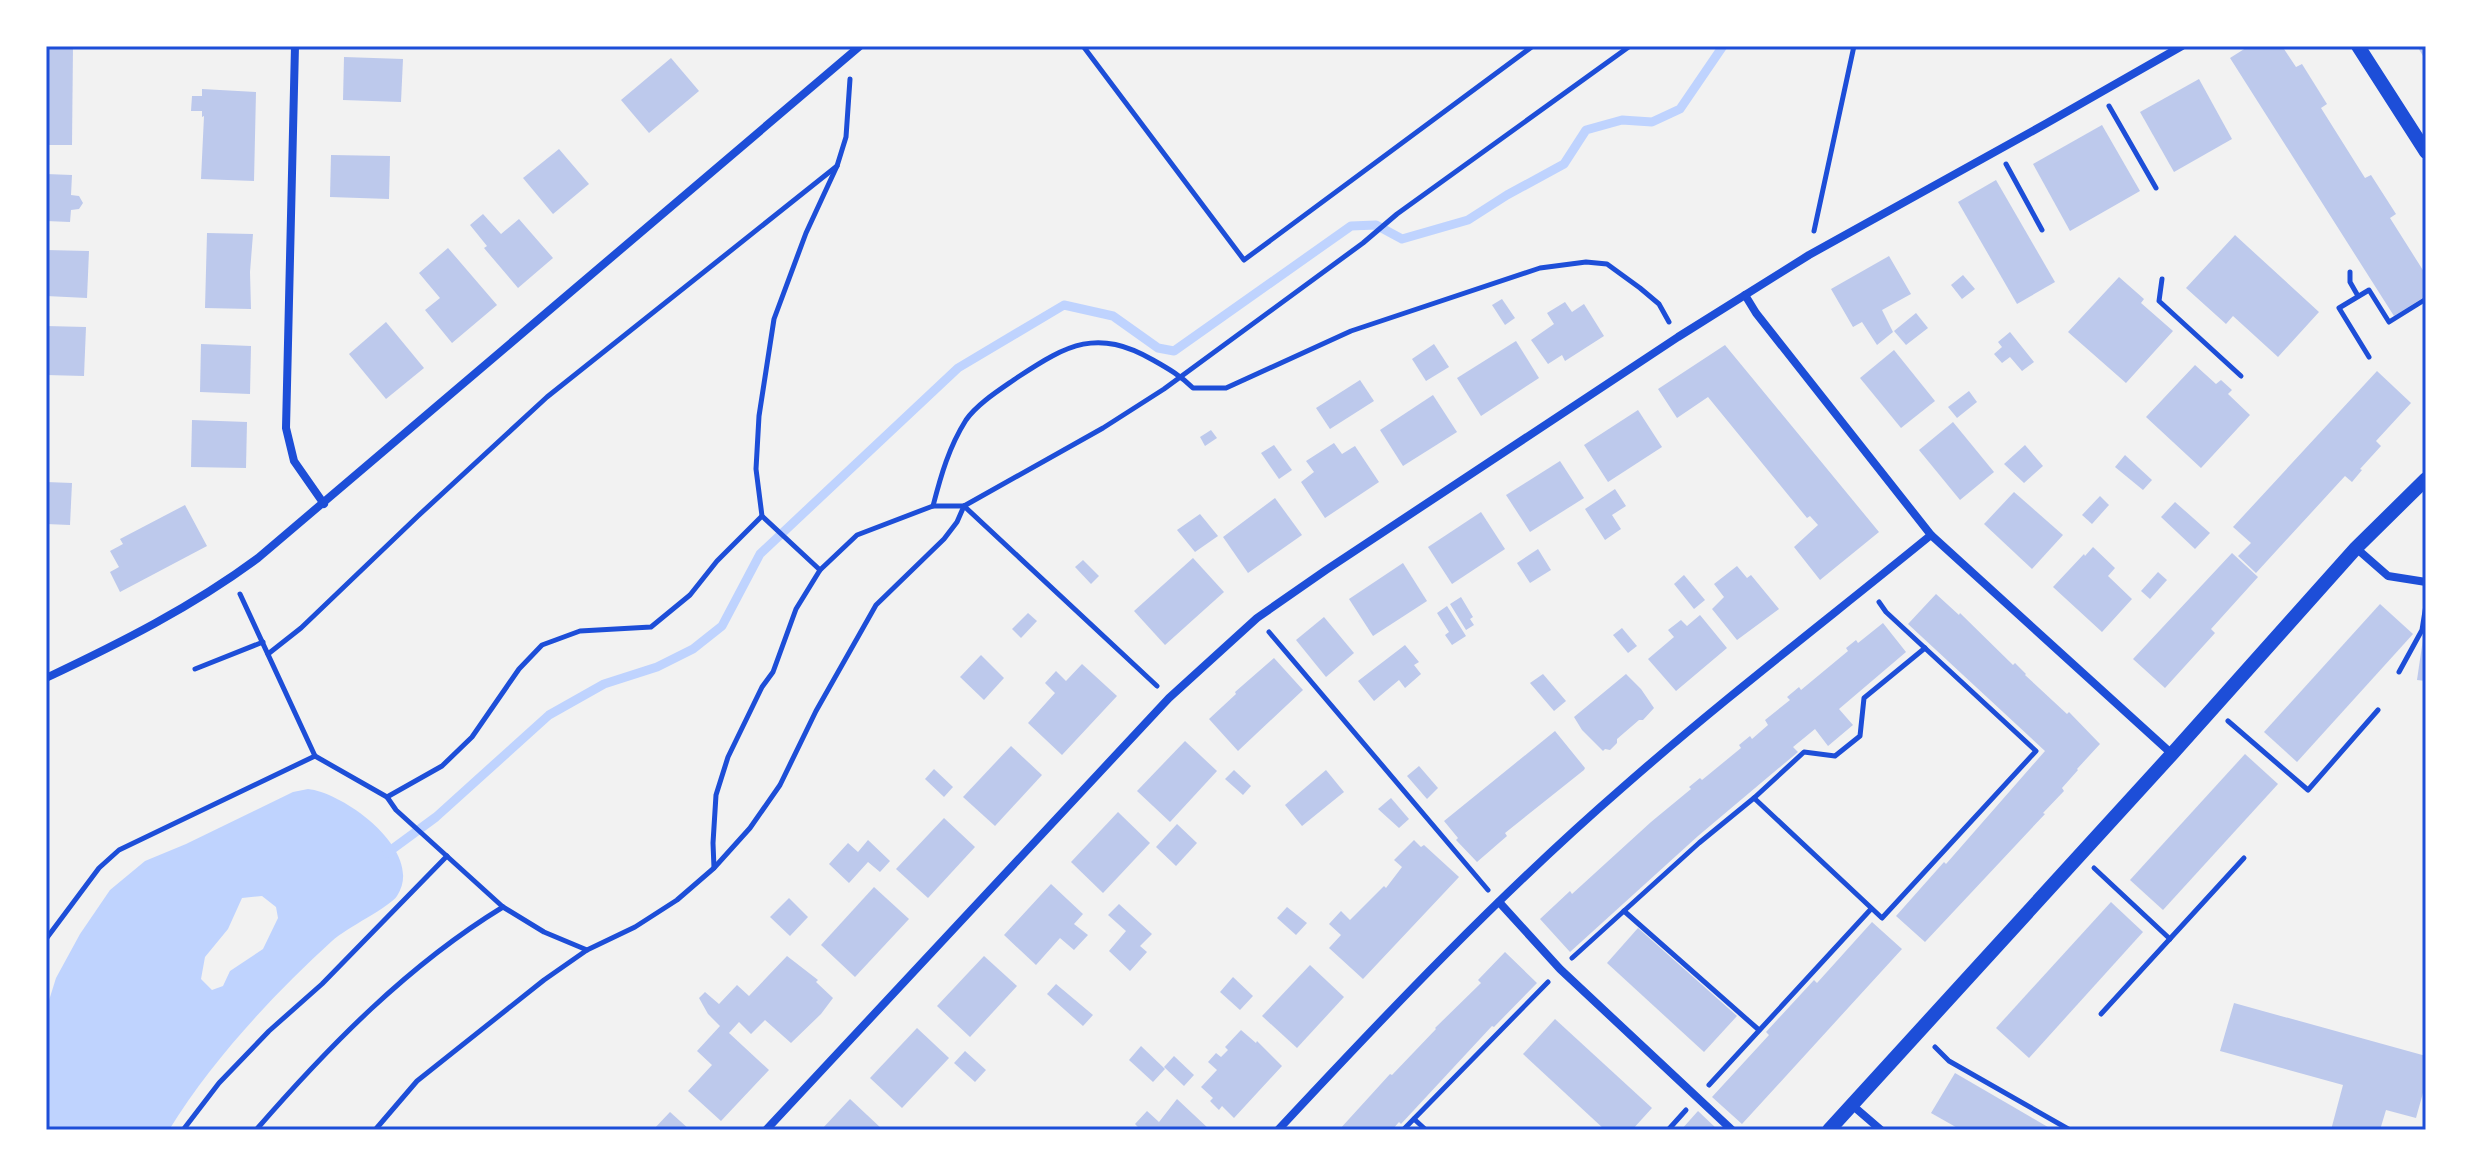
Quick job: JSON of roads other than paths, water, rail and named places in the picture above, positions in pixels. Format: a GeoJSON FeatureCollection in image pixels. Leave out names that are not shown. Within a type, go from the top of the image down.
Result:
{"type":"FeatureCollection","features":[{"type":"Feature","properties":{"kind":"street"},"geometry":{"type":"LineString","coordinates":[[295,46],[286,428],[294,461],[324,504]]}},
{"type":"Feature","properties":{"kind":"street"},"geometry":{"type":"LineString","coordinates":[[46,678],[127,640],[232,578],[324,504],[860,46]]}},
{"type":"Feature","properties":{"kind":"street"},"geometry":{"type":"LineString","coordinates":[[766,1130],[1169,698],[1257,618],[1678,337],[1809,255],[2182,46]]}},
{"type":"Feature","properties":{"kind":"street"},"geometry":{"type":"LineString","coordinates":[[2358,46],[2426,152]]}},
{"type":"Feature","properties":{"kind":"street"},"geometry":{"type":"LineString","coordinates":[[1745,295],[1931,535],[2172,754]]}},
{"type":"Feature","properties":{"kind":"street"},"geometry":{"type":"LineString","coordinates":[[1829,1130],[2356,548],[2426,479]]}},
{"type":"Feature","properties":{"kind":"street"},"geometry":{"type":"LineString","coordinates":[[1278,1130],[1400,999],[1620,790],[1719,705],[1931,535]]}},
{"type":"Feature","properties":{"kind":"street"},"geometry":{"type":"LineString","coordinates":[[2356,548],[2388,576],[2426,582]]}},
{"type":"Feature","properties":{"kind":"street"},"geometry":{"type":"LineString","coordinates":[[1499,902],[1560,969],[1732,1130]]}},
{"type":"Feature","properties":{"kind":"street"},"geometry":{"type":"LineString","coordinates":[[1852,1105],[1881,1130]]}},
{"type":"Feature","properties":{"kind":"water"},"geometry":{"type":"Polygon","coordinates":[[[308,789],[324,793],[342,801],[377,828],[401,861],[403,879],[397,896],[332,941],[287,984],[224,1054],[169,1130],[46,1130],[46,1010],[56,978],[80,934],[110,890],[145,861],[293,792],[308,789]],[[262,896],[242,898],[228,929],[205,957],[201,979],[212,990],[223,986],[230,971],[263,949],[278,918],[276,907],[262,896]]]}},
{"type":"Feature","properties":{"kind":"waterway"},"geometry":{"type":"LineString","coordinates":[[387,853],[436,817],[549,715],[604,684],[657,667],[693,649],[722,626],[760,554],[958,368],[1064,305],[1113,316],[1158,348],[1174,351],[1351,226],[1376,225],[1402,239],[1468,220],[1564,164],[1586,130],[1622,120],[1652,122],[1680,109],[1723,46]]}}]}
